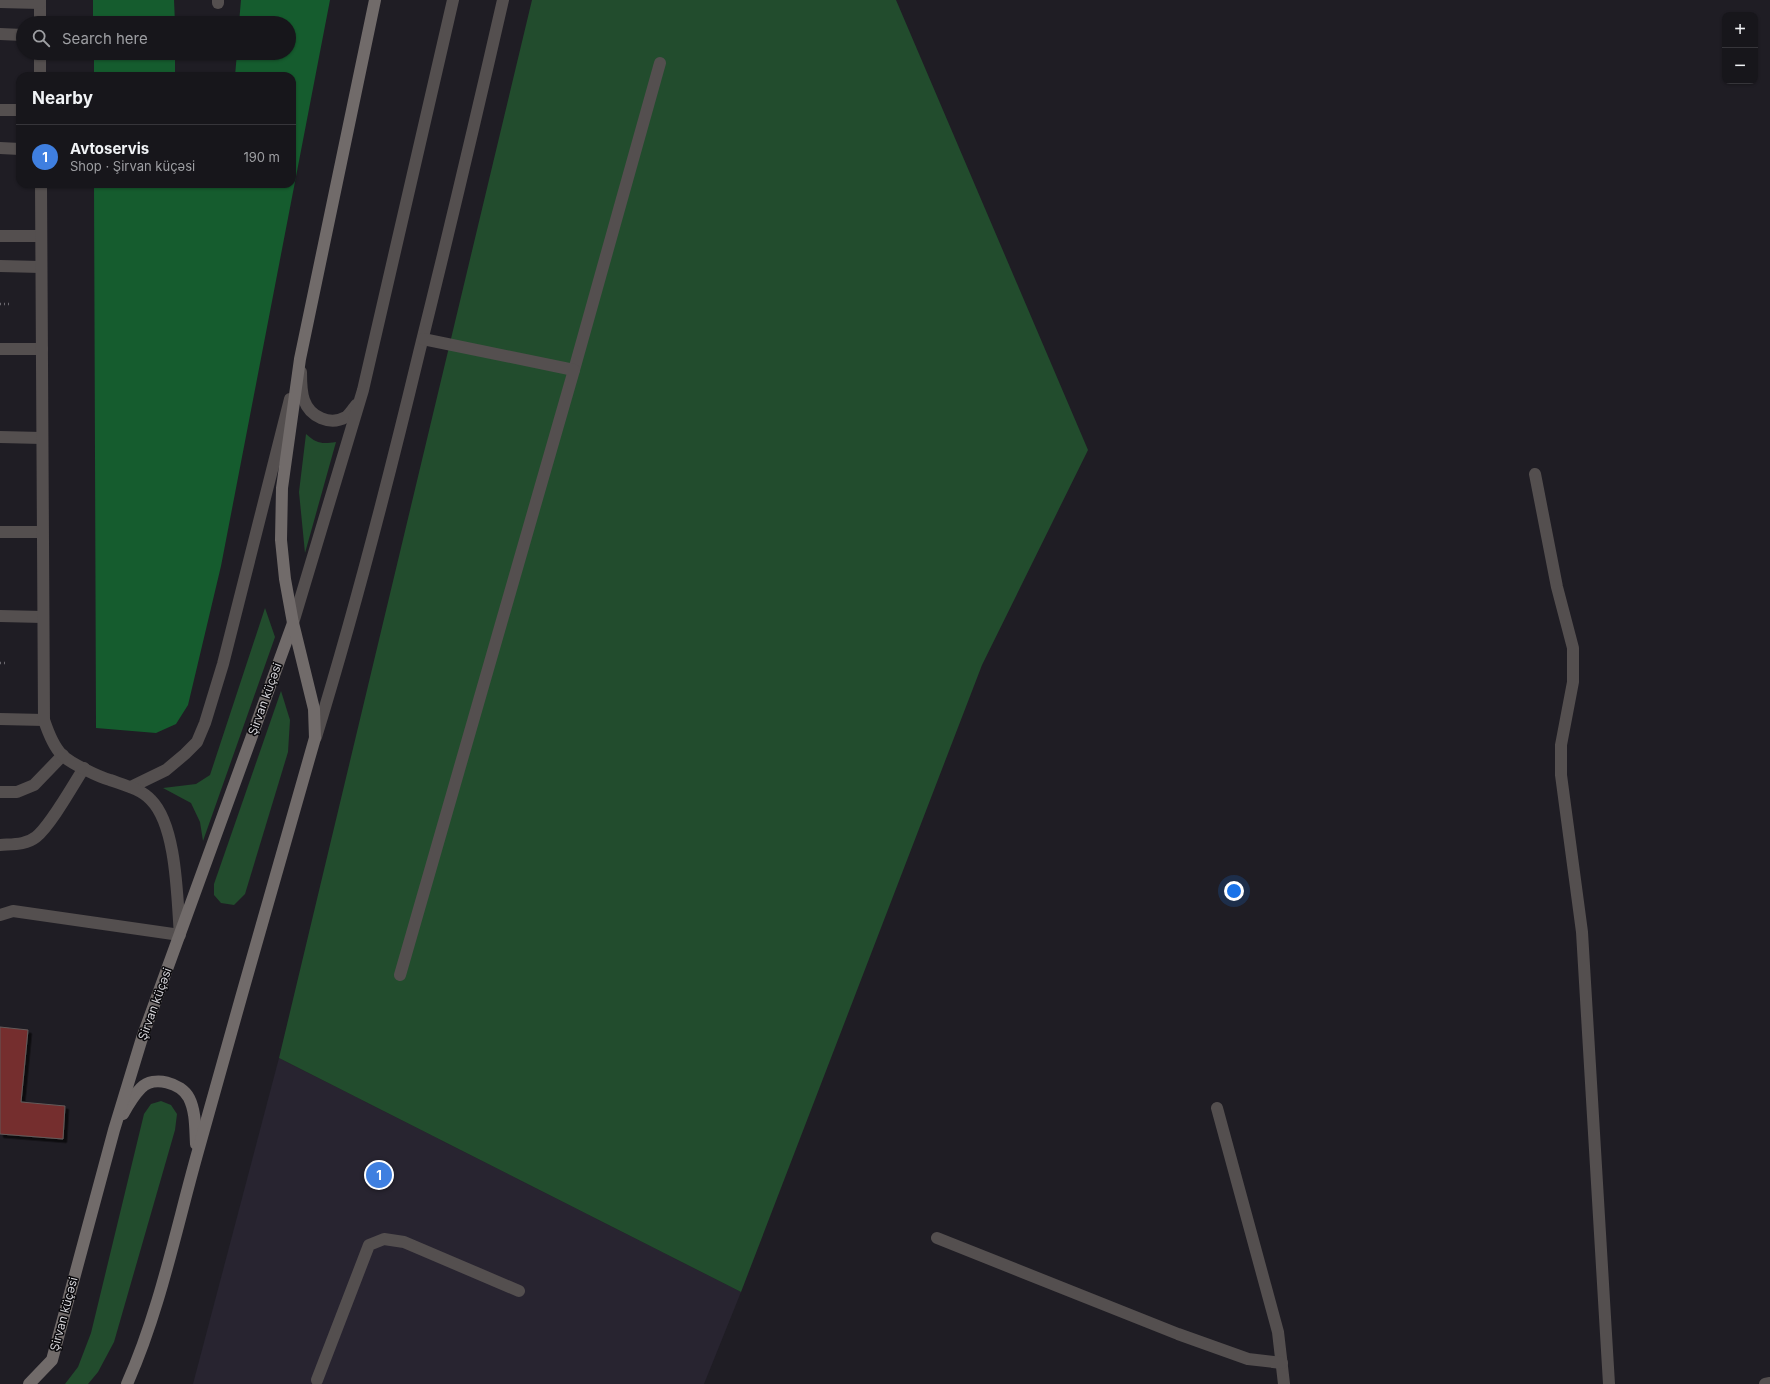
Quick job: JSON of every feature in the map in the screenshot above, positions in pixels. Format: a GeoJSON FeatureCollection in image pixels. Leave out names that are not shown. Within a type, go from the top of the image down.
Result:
{"type":"FeatureCollection","features":[{"type":"Feature","properties":{"kind":"main road"},"geometry":{"type":"LineString","coordinates":[[127,1384],[137,1361],[164,1276],[197,1153],[315,738],[314,709],[293,623],[282,548],[282,488],[300,359],[375,0]]}},
{"type":"Feature","properties":{"kind":"main road","name":"Şirvan küçəsi"},"geometry":{"type":"LineString","coordinates":[[29,1384],[52,1360],[114,1130],[142,1038],[293,623]]}},
{"type":"Feature","properties":{"kind":"main road"},"geometry":{"type":"LineString","coordinates":[[114,1130],[141,1087],[152,1082],[166,1082],[180,1088],[189,1098],[194,1116],[197,1153]]}},
{"type":"Feature","properties":{"kind":"street"},"geometry":{"type":"LineString","coordinates":[[293,623],[363,390],[453,0]]}},
{"type":"Feature","properties":{"kind":"street"},"geometry":{"type":"LineString","coordinates":[[315,738],[340,660],[379,518],[464,172],[503,0]]}},
{"type":"Feature","properties":{"kind":"street"},"geometry":{"type":"LineString","coordinates":[[0,2],[40,1],[40,16]]}},
{"type":"Feature","properties":{"kind":"street"},"geometry":{"type":"LineString","coordinates":[[0,34],[16,35]]}},
{"type":"Feature","properties":{"kind":"street"},"geometry":{"type":"LineString","coordinates":[[40,60],[40,72]]}},
{"type":"Feature","properties":{"kind":"street"},"geometry":{"type":"LineString","coordinates":[[400,975],[574,370],[660,63]]}},
{"type":"Feature","properties":{"kind":"street"},"geometry":{"type":"LineString","coordinates":[[0,110],[16,110]]}},
{"type":"Feature","properties":{"kind":"street"},"geometry":{"type":"LineString","coordinates":[[0,148],[16,148]]}},
{"type":"Feature","properties":{"kind":"street"},"geometry":{"type":"LineString","coordinates":[[0,915],[13,910],[180,935],[172,845],[164,821],[151,800],[130,787],[103,778],[63,755],[50,737],[44,720],[40,236],[41,188]]}},
{"type":"Feature","properties":{"kind":"street"},"geometry":{"type":"LineString","coordinates":[[0,236],[40,236]]}},
{"type":"Feature","properties":{"kind":"street"},"geometry":{"type":"LineString","coordinates":[[0,266],[41,267]]}},
{"type":"Feature","properties":{"kind":"street"},"geometry":{"type":"LineString","coordinates":[[423,339],[574,370]]}},
{"type":"Feature","properties":{"kind":"street"},"geometry":{"type":"LineString","coordinates":[[0,349],[42,349]]}},
{"type":"Feature","properties":{"kind":"street"},"geometry":{"type":"LineString","coordinates":[[300,359],[301,384],[304,400],[311,413],[324,420],[335,420],[346,417],[357,405],[363,390]]}},
{"type":"Feature","properties":{"kind":"street"},"geometry":{"type":"LineString","coordinates":[[130,787],[166,770],[185,754],[197,742],[205,723],[223,664],[300,359]]}},
{"type":"Feature","properties":{"kind":"street"},"geometry":{"type":"LineString","coordinates":[[0,437],[42,438]]}},
{"type":"Feature","properties":{"kind":"street"},"geometry":{"type":"LineString","coordinates":[[1535,474],[1557,587],[1573,648],[1573,682],[1561,745],[1561,775],[1582,932],[1609,1384]]}},
{"type":"Feature","properties":{"kind":"street"},"geometry":{"type":"LineString","coordinates":[[0,532],[42,532]]}},
{"type":"Feature","properties":{"kind":"street"},"geometry":{"type":"LineString","coordinates":[[0,616],[43,617]]}},
{"type":"Feature","properties":{"kind":"street"},"geometry":{"type":"LineString","coordinates":[[0,719],[44,720]]}},
{"type":"Feature","properties":{"kind":"street"},"geometry":{"type":"LineString","coordinates":[[0,792],[17,792],[34,785],[63,755]]}},
{"type":"Feature","properties":{"kind":"street"},"geometry":{"type":"LineString","coordinates":[[0,845],[19,844],[36,837],[46,825],[84,768]]}},
{"type":"Feature","properties":{"kind":"street"},"geometry":{"type":"LineString","coordinates":[[1217,1108],[1278,1332],[1284,1384]]}},
{"type":"Feature","properties":{"kind":"street"},"geometry":{"type":"LineString","coordinates":[[937,1238],[1178,1334],[1248,1359],[1282,1363]]}},
{"type":"Feature","properties":{"kind":"street"},"geometry":{"type":"LineString","coordinates":[[319,1383],[369,1245],[384,1239],[404,1242],[519,1291]]}},
{"type":"Feature","properties":{"kind":"street"},"geometry":{"type":"LineString","coordinates":[[1765,1384],[1770,1383]]}},
{"type":"Feature","properties":{"kind":"path"},"geometry":{"type":"LineString","coordinates":[[0,304],[9,304]]}},
{"type":"Feature","properties":{"kind":"path"},"geometry":{"type":"LineString","coordinates":[[0,663],[5,663]]}},
{"type":"Feature","properties":{"kind":"shaded area"},"geometry":{"type":"Polygon","coordinates":[[[279,1058],[741,1292],[704,1384],[193,1384],[279,1058]]]}},
{"type":"Feature","properties":{"kind":"green space"},"geometry":{"type":"Polygon","coordinates":[[[93,0],[174,0],[175,16],[93,16],[93,0]]]}},
{"type":"Feature","properties":{"kind":"green space"},"geometry":{"type":"Polygon","coordinates":[[[241,0],[330,0],[296,177],[296,72],[235,72],[236,60],[296,60],[296,16],[240,16],[241,0]]]}},
{"type":"Feature","properties":{"kind":"green space"},"geometry":{"type":"Polygon","coordinates":[[[532,0],[896,0],[1088,450],[982,665],[741,1292],[279,1058],[532,0]]]}},
{"type":"Feature","properties":{"kind":"green space"},"geometry":{"type":"Polygon","coordinates":[[[94,60],[175,60],[175,72],[94,72],[94,60]]]}},
{"type":"Feature","properties":{"kind":"green space"},"geometry":{"type":"Polygon","coordinates":[[[94,188],[294,188],[221,566],[188,705],[176,724],[156,733],[96,728],[94,188]]]}},
{"type":"Feature","properties":{"kind":"green space"},"geometry":{"type":"Polygon","coordinates":[[[306,434],[313,440],[320,442],[336,442],[305,553],[299,492],[306,434]]]}},
{"type":"Feature","properties":{"kind":"green space"},"geometry":{"type":"Polygon","coordinates":[[[265,608],[275,637],[203,841],[200,822],[191,803],[163,788],[196,784],[210,775],[265,608]]]}},
{"type":"Feature","properties":{"kind":"green space"},"geometry":{"type":"Polygon","coordinates":[[[281,691],[290,720],[288,752],[245,894],[234,905],[221,903],[214,895],[214,884],[281,691]]]}},
{"type":"Feature","properties":{"kind":"green space"},"geometry":{"type":"Polygon","coordinates":[[[161,1101],[171,1105],[177,1114],[175,1130],[114,1342],[98,1372],[88,1384],[65,1384],[78,1367],[91,1333],[144,1114],[151,1104],[161,1101]]]}},
{"type":"Feature","properties":{"kind":"building"},"geometry":{"type":"Polygon","coordinates":[[[0,1027],[28,1030],[21,1102],[65,1106],[63,1139],[0,1134],[0,1027]]]}},
{"type":"Feature","properties":{"kind":"place","name":"Avtoservis"},"geometry":{"type":"Point","coordinates":[379,1175]}}]}
